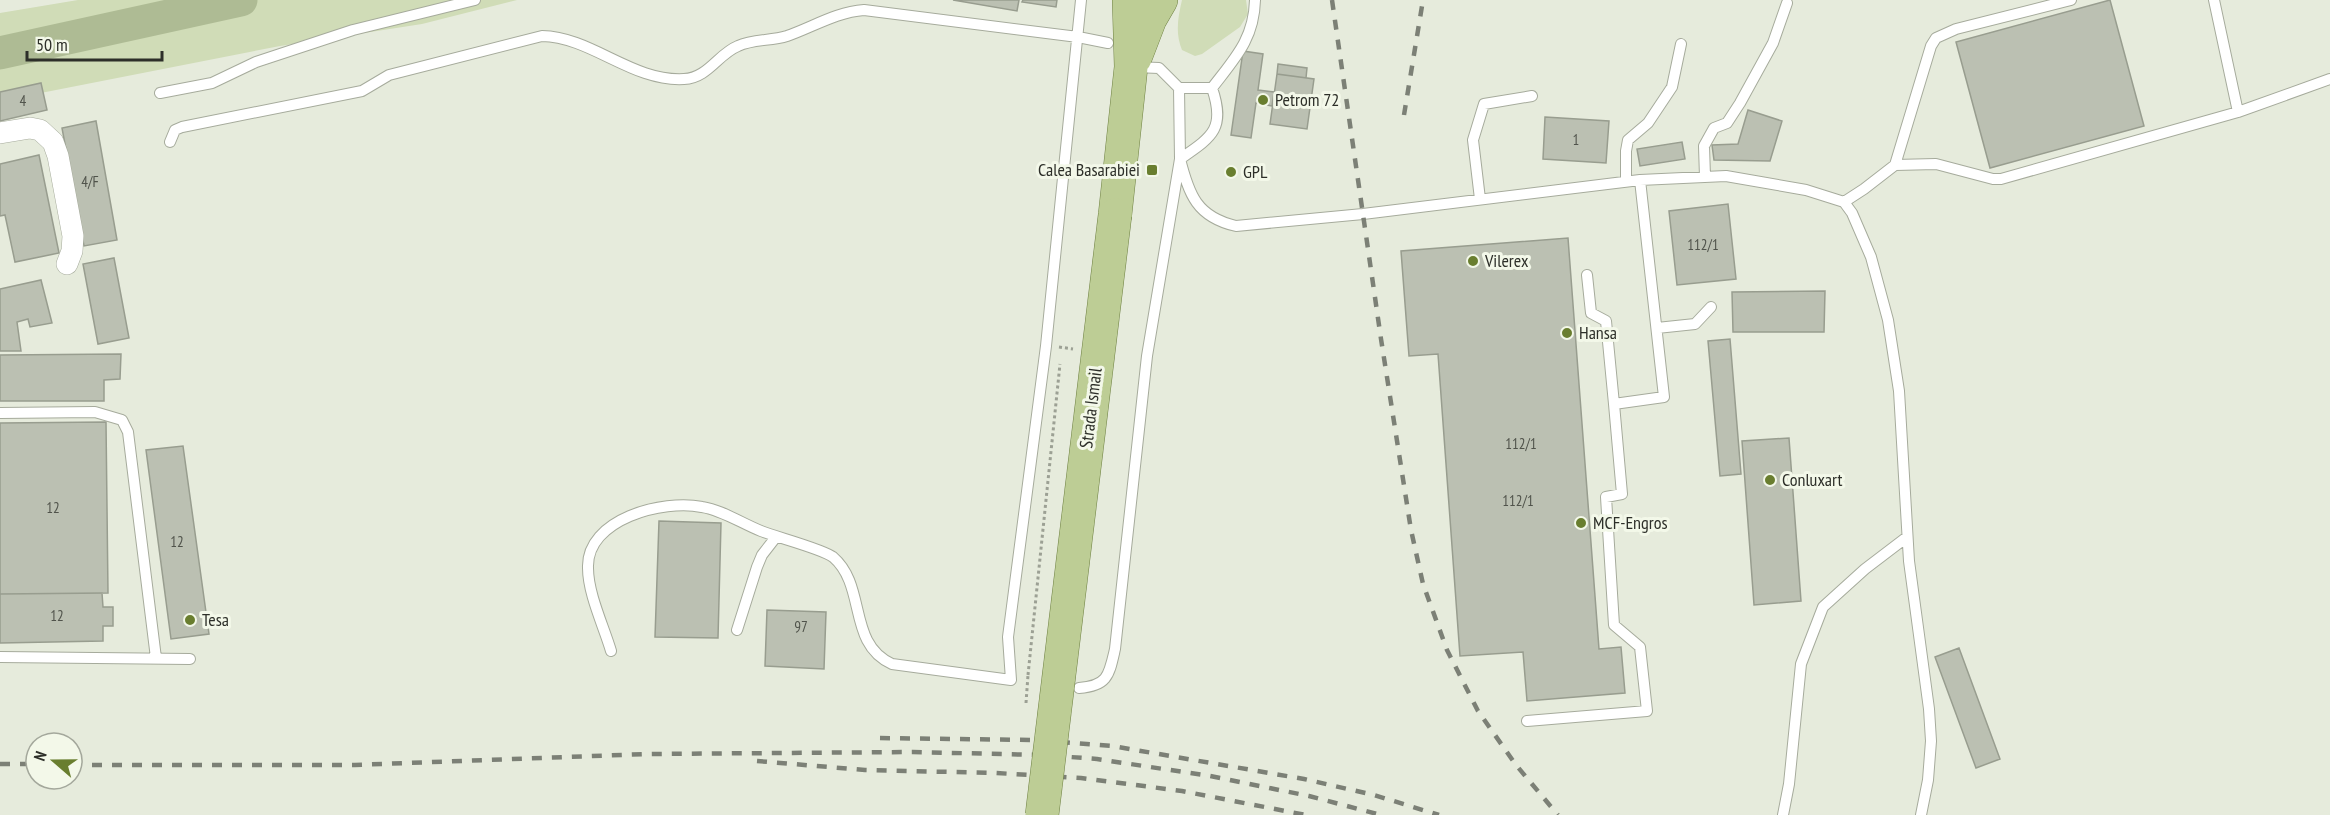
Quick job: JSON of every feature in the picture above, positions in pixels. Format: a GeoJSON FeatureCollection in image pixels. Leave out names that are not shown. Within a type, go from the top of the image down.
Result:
{"type":"FeatureCollection","features":[{"type":"Feature","properties":{"kind":"main road","name":"Strada Ismail"},"geometry":{"type":"LineString","coordinates":[[1042,815],[1131,67],[1148,5]]}},
{"type":"Feature","properties":{"kind":"street"},"geometry":{"type":"LineString","coordinates":[[0,133],[30,128],[47,134],[53,142],[58,156],[73,236],[72,251],[67,264]]}},
{"type":"Feature","properties":{"kind":"lane"},"geometry":{"type":"LineString","coordinates":[[160,93],[212,83],[256,62],[353,30],[475,0]]}},
{"type":"Feature","properties":{"kind":"lane"},"geometry":{"type":"LineString","coordinates":[[611,651],[589,581],[588,567],[592,545],[606,530],[630,517],[654,508],[687,505],[704,507],[776,537],[830,555],[842,565],[848,578],[867,643],[884,661],[1011,680],[1008,637],[1046,346],[1081,0]]}},
{"type":"Feature","properties":{"kind":"lane"},"geometry":{"type":"LineString","coordinates":[[1212,88],[1245,43],[1255,20],[1255,0]]}},
{"type":"Feature","properties":{"kind":"lane"},"geometry":{"type":"LineString","coordinates":[[1844,202],[1895,165],[1931,46],[1936,38],[1956,28],[2071,0]]}},
{"type":"Feature","properties":{"kind":"lane"},"geometry":{"type":"LineString","coordinates":[[2214,0],[2238,112]]}},
{"type":"Feature","properties":{"kind":"lane"},"geometry":{"type":"LineString","coordinates":[[1705,177],[1704,146],[1714,128],[1727,123],[1740,104],[1773,43],[1787,3]]}},
{"type":"Feature","properties":{"kind":"lane"},"geometry":{"type":"LineString","coordinates":[[170,142],[175,130],[182,127],[362,91],[388,75],[542,36],[563,38],[630,68],[654,76],[685,79],[698,76],[735,47],[786,36],[851,11],[864,10],[1078,37],[1108,43]]}},
{"type":"Feature","properties":{"kind":"lane"},"geometry":{"type":"LineString","coordinates":[[1626,182],[1628,141],[1648,123],[1672,87],[1681,44]]}},
{"type":"Feature","properties":{"kind":"lane"},"geometry":{"type":"LineString","coordinates":[[1079,688],[1095,687],[1103,680],[1111,667],[1115,649],[1147,356],[1180,159],[1179,88],[1159,68],[1131,67]]}},
{"type":"Feature","properties":{"kind":"lane"},"geometry":{"type":"LineString","coordinates":[[1895,165],[1936,164],[2001,179],[2238,112],[2330,79]]}},
{"type":"Feature","properties":{"kind":"lane"},"geometry":{"type":"LineString","coordinates":[[1179,88],[1196,86],[1212,88]]}},
{"type":"Feature","properties":{"kind":"lane"},"geometry":{"type":"LineString","coordinates":[[1180,159],[1207,140],[1215,126],[1218,107],[1212,88]]}},
{"type":"Feature","properties":{"kind":"lane"},"geometry":{"type":"LineString","coordinates":[[1480,199],[1473,140],[1484,104],[1532,96]]}},
{"type":"Feature","properties":{"kind":"lane"},"geometry":{"type":"LineString","coordinates":[[1180,159],[1186,182],[1194,199],[1205,213],[1221,222],[1236,226],[1352,216],[1640,180],[1726,176],[1766,182],[1844,202],[1856,220],[1871,256],[1888,320],[1899,391],[1907,537],[1931,741],[1928,780],[1921,815]]}},
{"type":"Feature","properties":{"kind":"lane"},"geometry":{"type":"LineString","coordinates":[[1614,404],[1664,397],[1640,180]]}},
{"type":"Feature","properties":{"kind":"lane"},"geometry":{"type":"LineString","coordinates":[[1527,721],[1647,711],[1640,647],[1614,625],[1606,497],[1622,494],[1606,321],[1591,313],[1587,275]]}},
{"type":"Feature","properties":{"kind":"lane"},"geometry":{"type":"LineString","coordinates":[[1657,328],[1695,324],[1711,307]]}},
{"type":"Feature","properties":{"kind":"lane"},"geometry":{"type":"LineString","coordinates":[[0,413],[95,412],[122,420],[128,432],[156,658]]}},
{"type":"Feature","properties":{"kind":"lane"},"geometry":{"type":"LineString","coordinates":[[737,630],[760,561],[776,537]]}},
{"type":"Feature","properties":{"kind":"lane"},"geometry":{"type":"LineString","coordinates":[[1783,815],[1789,784],[1801,664],[1823,607],[1865,569],[1907,537]]}},
{"type":"Feature","properties":{"kind":"lane"},"geometry":{"type":"LineString","coordinates":[[0,657],[190,659]]}},
{"type":"Feature","properties":{"kind":"path"},"geometry":{"type":"LineString","coordinates":[[1026,703],[1060,359]]}},
{"type":"Feature","properties":{"kind":"green space"},"geometry":{"type":"Polygon","coordinates":[[[78,0],[517,0],[422,24],[280,46],[0,101],[0,13],[78,0]]]}},
{"type":"Feature","properties":{"kind":"green space"},"geometry":{"type":"Polygon","coordinates":[[[1182,0],[1246,0],[1248,14],[1240,27],[1202,54],[1195,56],[1182,50],[1178,37],[1182,0]]]}},
{"type":"Feature","properties":{"kind":"building"},"geometry":{"type":"Polygon","coordinates":[[[953,0],[1019,0],[1017,11],[953,0]]]}},
{"type":"Feature","properties":{"kind":"building"},"geometry":{"type":"Polygon","coordinates":[[[1023,0],[1057,0],[1056,7],[1022,2],[1023,0]]]}},
{"type":"Feature","properties":{"kind":"building"},"geometry":{"type":"Polygon","coordinates":[[[2110,0],[2144,126],[1990,168],[1956,42],[2110,0]]]}},
{"type":"Feature","properties":{"kind":"building"},"geometry":{"type":"Polygon","coordinates":[[[1243,51],[1263,54],[1258,90],[1274,92],[1272,106],[1256,103],[1251,138],[1231,135],[1243,51]]]}},
{"type":"Feature","properties":{"kind":"building"},"geometry":{"type":"Polygon","coordinates":[[[1278,64],[1307,68],[1306,78],[1277,74],[1278,64]]]}},
{"type":"Feature","properties":{"kind":"building"},"geometry":{"type":"Polygon","coordinates":[[[1277,74],[1314,79],[1307,129],[1270,124],[1277,74]]]}},
{"type":"Feature","properties":{"kind":"building"},"geometry":{"type":"Polygon","coordinates":[[[41,83],[47,110],[0,121],[0,92],[41,83]]]}},
{"type":"Feature","properties":{"kind":"building"},"geometry":{"type":"Polygon","coordinates":[[[1748,110],[1782,121],[1770,161],[1714,160],[1712,145],[1738,144],[1748,110]]]}},
{"type":"Feature","properties":{"kind":"building"},"geometry":{"type":"Polygon","coordinates":[[[1545,117],[1609,121],[1606,163],[1543,159],[1545,117]]]}},
{"type":"Feature","properties":{"kind":"building"},"geometry":{"type":"Polygon","coordinates":[[[96,121],[117,240],[84,246],[62,128],[96,121]]]}},
{"type":"Feature","properties":{"kind":"building"},"geometry":{"type":"Polygon","coordinates":[[[1682,142],[1685,159],[1640,166],[1637,149],[1682,142]]]}},
{"type":"Feature","properties":{"kind":"building"},"geometry":{"type":"Polygon","coordinates":[[[39,155],[59,253],[15,262],[5,215],[0,216],[0,164],[39,155]]]}},
{"type":"Feature","properties":{"kind":"building"},"geometry":{"type":"Polygon","coordinates":[[[1728,204],[1736,279],[1677,285],[1669,211],[1728,204]]]}},
{"type":"Feature","properties":{"kind":"building"},"geometry":{"type":"Polygon","coordinates":[[[1568,238],[1599,649],[1621,647],[1625,693],[1527,701],[1523,652],[1460,656],[1438,354],[1409,356],[1401,251],[1568,238]]]}},
{"type":"Feature","properties":{"kind":"building"},"geometry":{"type":"Polygon","coordinates":[[[114,258],[129,338],[98,344],[83,264],[114,258]]]}},
{"type":"Feature","properties":{"kind":"building"},"geometry":{"type":"Polygon","coordinates":[[[41,280],[52,323],[30,327],[28,319],[17,322],[21,351],[0,351],[0,289],[41,280]]]}},
{"type":"Feature","properties":{"kind":"building"},"geometry":{"type":"Polygon","coordinates":[[[1825,291],[1824,332],[1733,332],[1732,292],[1825,291]]]}},
{"type":"Feature","properties":{"kind":"building"},"geometry":{"type":"Polygon","coordinates":[[[1730,339],[1741,474],[1720,476],[1708,341],[1730,339]]]}},
{"type":"Feature","properties":{"kind":"building"},"geometry":{"type":"Polygon","coordinates":[[[121,354],[120,379],[104,380],[104,401],[0,401],[0,355],[121,354]]]}},
{"type":"Feature","properties":{"kind":"building"},"geometry":{"type":"Polygon","coordinates":[[[106,422],[108,593],[0,594],[0,423],[106,422]]]}},
{"type":"Feature","properties":{"kind":"building"},"geometry":{"type":"Polygon","coordinates":[[[1789,438],[1801,601],[1754,605],[1742,441],[1789,438]]]}},
{"type":"Feature","properties":{"kind":"building"},"geometry":{"type":"Polygon","coordinates":[[[183,446],[209,634],[171,639],[146,450],[183,446]]]}},
{"type":"Feature","properties":{"kind":"building"},"geometry":{"type":"Polygon","coordinates":[[[659,521],[721,523],[718,638],[655,637],[659,521]]]}},
{"type":"Feature","properties":{"kind":"building"},"geometry":{"type":"Polygon","coordinates":[[[102,593],[103,607],[113,607],[113,626],[103,626],[103,641],[0,643],[0,594],[102,593]]]}},
{"type":"Feature","properties":{"kind":"building"},"geometry":{"type":"Polygon","coordinates":[[[767,610],[826,612],[824,669],[765,666],[767,610]]]}},
{"type":"Feature","properties":{"kind":"building"},"geometry":{"type":"Polygon","coordinates":[[[1959,648],[2000,759],[1976,768],[1935,657],[1959,648]]]}},
{"type":"Feature","properties":{"kind":"waterway"},"geometry":{"type":"LineString","coordinates":[[0,53],[241,0]]}},
{"type":"Feature","properties":{"kind":"railway"},"geometry":{"type":"LineString","coordinates":[[1332,0],[1381,339],[1411,530],[1423,584],[1447,650],[1478,711],[1516,765],[1558,815]]}},
{"type":"Feature","properties":{"kind":"railway"},"geometry":{"type":"LineString","coordinates":[[1404,115],[1423,0]]}},
{"type":"Feature","properties":{"kind":"railway"},"geometry":{"type":"LineString","coordinates":[[880,738],[1033,740],[1112,746],[1304,779],[1374,795],[1439,815]]}},
{"type":"Feature","properties":{"kind":"railway"},"geometry":{"type":"LineString","coordinates":[[84,765],[355,765],[647,754],[913,752],[1043,755],[1097,759],[1210,776],[1309,796],[1381,815]]}},
{"type":"Feature","properties":{"kind":"railway"},"geometry":{"type":"LineString","coordinates":[[757,761],[865,770],[996,773],[1081,778],[1182,791],[1306,815]]}},
{"type":"Feature","properties":{"kind":"railway"},"geometry":{"type":"LineString","coordinates":[[0,764],[24,764]]}},
{"type":"Feature","properties":{"kind":"place","name":"Petrom 72"},"geometry":{"type":"Point","coordinates":[1263,100]}},
{"type":"Feature","properties":{"kind":"place","name":"Calea Basarabiei"},"geometry":{"type":"Point","coordinates":[1152,170]}},
{"type":"Feature","properties":{"kind":"place","name":"GPL"},"geometry":{"type":"Point","coordinates":[1231,172]}},
{"type":"Feature","properties":{"kind":"place","name":"Vilerex"},"geometry":{"type":"Point","coordinates":[1473,261]}},
{"type":"Feature","properties":{"kind":"place","name":"Hansa"},"geometry":{"type":"Point","coordinates":[1567,333]}},
{"type":"Feature","properties":{"kind":"place","name":"Conluxart"},"geometry":{"type":"Point","coordinates":[1770,480]}},
{"type":"Feature","properties":{"kind":"place","name":"MCF-Engros"},"geometry":{"type":"Point","coordinates":[1581,523]}},
{"type":"Feature","properties":{"kind":"place","name":"Tesa"},"geometry":{"type":"Point","coordinates":[190,620]}}]}
